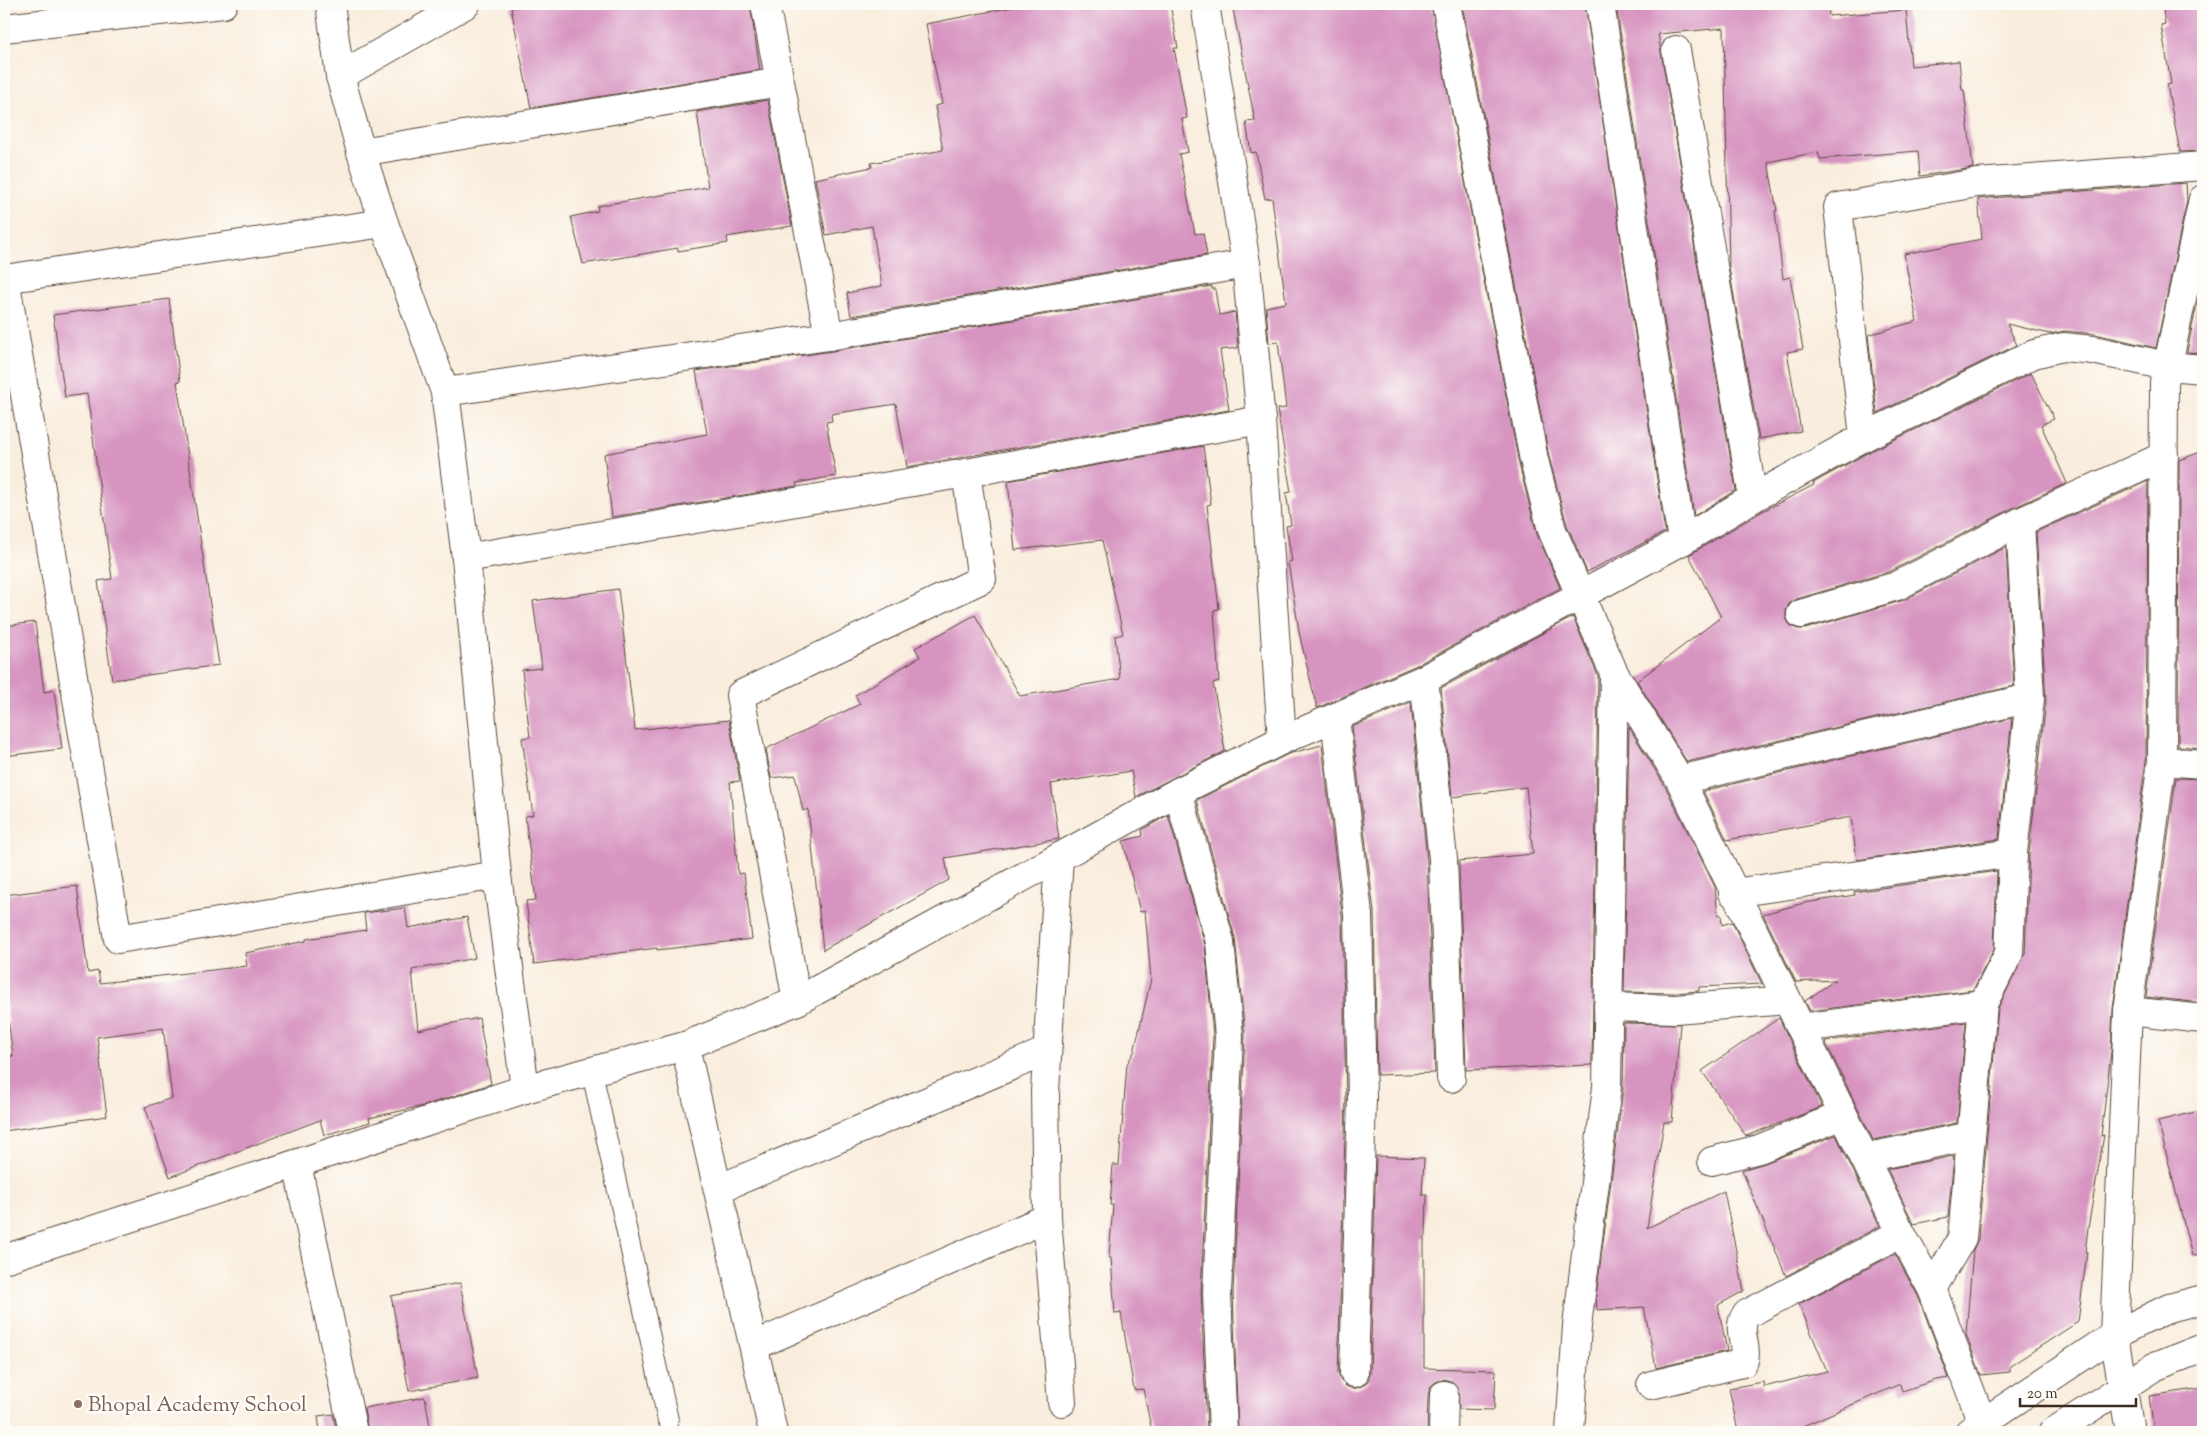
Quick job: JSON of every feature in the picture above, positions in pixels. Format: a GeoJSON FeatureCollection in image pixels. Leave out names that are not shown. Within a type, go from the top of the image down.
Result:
{"type":"FeatureCollection","features":[{"type":"Feature","properties":{"kind":"street"},"geometry":{"type":"LineString","coordinates":[[4,28],[62,12],[223,4]]}},
{"type":"Feature","properties":{"kind":"street"},"geometry":{"type":"LineString","coordinates":[[330,4],[340,76],[361,152],[445,392],[466,558],[497,875],[525,1089]]}},
{"type":"Feature","properties":{"kind":"street"},"geometry":{"type":"LineString","coordinates":[[340,76],[466,4]]}},
{"type":"Feature","properties":{"kind":"street"},"geometry":{"type":"LineString","coordinates":[[1205,4],[1246,264],[1262,420],[1282,740]]}},
{"type":"Feature","properties":{"kind":"street"},"geometry":{"type":"LineString","coordinates":[[1446,4],[1534,460],[1552,530],[1614,673],[1680,780],[1733,893],[1844,1114],[1901,1233],[1932,1288],[1975,1427],[2114,1335],[2169,1308],[2203,1300]]}},
{"type":"Feature","properties":{"kind":"street"},"geometry":{"type":"LineString","coordinates":[[1600,4],[1682,541]]}},
{"type":"Feature","properties":{"kind":"street"},"geometry":{"type":"LineString","coordinates":[[770,6],[780,82],[829,336]]}},
{"type":"Feature","properties":{"kind":"street"},"geometry":{"type":"LineString","coordinates":[[1676,50],[1753,498]]}},
{"type":"Feature","properties":{"kind":"street"},"geometry":{"type":"LineString","coordinates":[[361,152],[780,82]]}},
{"type":"Feature","properties":{"kind":"street"},"geometry":{"type":"LineString","coordinates":[[1864,438],[1838,208],[1977,182],[2203,166]]}},
{"type":"Feature","properties":{"kind":"street"},"geometry":{"type":"LineString","coordinates":[[2130,1432],[2114,1335],[2128,1011],[2162,761],[2164,383],[2203,199]]}},
{"type":"Feature","properties":{"kind":"street"},"geometry":{"type":"LineString","coordinates":[[384,222],[4,279],[118,939],[497,875]]}},
{"type":"Feature","properties":{"kind":"street"},"geometry":{"type":"LineString","coordinates":[[445,392],[829,336],[1246,264]]}},
{"type":"Feature","properties":{"kind":"street"},"geometry":{"type":"LineString","coordinates":[[4,1260],[525,1089],[685,1046],[797,1001],[1178,792],[1282,740],[1424,680],[1682,541],[1753,498],[1864,438],[2034,354],[2063,347],[2093,350],[2167,366],[2203,369]]}},
{"type":"Feature","properties":{"kind":"street"},"geometry":{"type":"LineString","coordinates":[[466,558],[966,473],[1262,420]]}},
{"type":"Feature","properties":{"kind":"street"},"geometry":{"type":"LineString","coordinates":[[1801,614],[1897,586],[2020,522],[2164,456]]}},
{"type":"Feature","properties":{"kind":"street"},"geometry":{"type":"LineString","coordinates":[[797,1001],[740,695],[982,580],[966,473]]}},
{"type":"Feature","properties":{"kind":"street"},"geometry":{"type":"LineString","coordinates":[[1932,1288],[1962,1238],[1983,1004],[2009,953],[2013,853],[2030,698],[2020,522]]}},
{"type":"Feature","properties":{"kind":"street"},"geometry":{"type":"LineString","coordinates":[[1570,1432],[1577,1326],[1607,1087],[1614,673]]}},
{"type":"Feature","properties":{"kind":"street"},"geometry":{"type":"LineString","coordinates":[[1424,680],[1443,859],[1450,1078]]}},
{"type":"Feature","properties":{"kind":"street"},"geometry":{"type":"LineString","coordinates":[[1680,780],[2030,698]]}},
{"type":"Feature","properties":{"kind":"street"},"geometry":{"type":"LineString","coordinates":[[1335,718],[1358,914],[1362,1097],[1354,1373]]}},
{"type":"Feature","properties":{"kind":"street"},"geometry":{"type":"LineString","coordinates":[[2162,761],[2203,764]]}},
{"type":"Feature","properties":{"kind":"street"},"geometry":{"type":"LineString","coordinates":[[1178,792],[1220,942],[1229,1036],[1217,1293],[1223,1432]]}},
{"type":"Feature","properties":{"kind":"street"},"geometry":{"type":"LineString","coordinates":[[1733,893],[2013,853]]}},
{"type":"Feature","properties":{"kind":"street"},"geometry":{"type":"LineString","coordinates":[[1059,857],[1045,1092],[1047,1218],[1062,1402]]}},
{"type":"Feature","properties":{"kind":"street"},"geometry":{"type":"LineString","coordinates":[[1608,1007],[1675,1009],[1787,1000]]}},
{"type":"Feature","properties":{"kind":"street"},"geometry":{"type":"LineString","coordinates":[[1801,1028],[1983,1004]]}},
{"type":"Feature","properties":{"kind":"street"},"geometry":{"type":"LineString","coordinates":[[2128,1011],[2203,1019]]}},
{"type":"Feature","properties":{"kind":"street"},"geometry":{"type":"LineString","coordinates":[[685,1046],[774,1432]]}},
{"type":"Feature","properties":{"kind":"street"},"geometry":{"type":"LineString","coordinates":[[718,1189],[1047,1051]]}},
{"type":"Feature","properties":{"kind":"street"},"geometry":{"type":"LineString","coordinates":[[1712,1161],[1760,1149],[1844,1114]]}},
{"type":"Feature","properties":{"kind":"street"},"geometry":{"type":"LineString","coordinates":[[1864,1158],[1970,1136]]}},
{"type":"Feature","properties":{"kind":"street"},"geometry":{"type":"LineString","coordinates":[[297,1164],[353,1432]]}},
{"type":"Feature","properties":{"kind":"street"},"geometry":{"type":"LineString","coordinates":[[754,1346],[1047,1218]]}},
{"type":"Feature","properties":{"kind":"street"},"geometry":{"type":"LineString","coordinates":[[1650,1385],[1743,1363],[1745,1355],[1742,1325],[1743,1318],[1747,1314],[1901,1233]]}},
{"type":"Feature","properties":{"kind":"street"},"geometry":{"type":"LineString","coordinates":[[2053,1432],[2154,1367],[2203,1348]]}},
{"type":"Feature","properties":{"kind":"street"},"geometry":{"type":"LineString","coordinates":[[1443,1432],[1444,1395]]}},
{"type":"Feature","properties":{"kind":"lane"},"geometry":{"type":"LineString","coordinates":[[592,1072],[668,1420]]}},
{"type":"Feature","properties":{"kind":"building"},"geometry":{"type":"Polygon","coordinates":[[[532,4],[750,4],[760,70],[531,108],[511,8],[532,4]]]}},
{"type":"Feature","properties":{"kind":"building"},"geometry":{"type":"Polygon","coordinates":[[[1028,4],[1170,4],[1178,48],[1174,48],[1187,118],[1182,119],[1188,152],[1179,154],[1195,234],[1203,233],[1207,255],[851,316],[847,293],[882,286],[872,226],[826,235],[815,179],[872,167],[871,163],[943,150],[935,106],[942,104],[926,24],[1028,4]]]}},
{"type":"Feature","properties":{"kind":"building"},"geometry":{"type":"Polygon","coordinates":[[[1232,4],[1431,4],[1519,464],[1537,534],[1560,588],[1417,665],[1317,708],[1300,637],[1288,562],[1292,561],[1286,526],[1291,525],[1286,493],[1291,492],[1277,409],[1286,408],[1278,342],[1269,343],[1266,307],[1286,303],[1272,198],[1265,199],[1256,152],[1251,153],[1246,122],[1255,121],[1232,4]]]}},
{"type":"Feature","properties":{"kind":"building"},"geometry":{"type":"Polygon","coordinates":[[[1462,4],[1585,4],[1665,532],[1587,572],[1567,525],[1549,457],[1462,4]]]}},
{"type":"Feature","properties":{"kind":"building"},"geometry":{"type":"Polygon","coordinates":[[[1616,4],[1828,4],[1829,16],[1906,10],[1911,66],[1959,61],[1962,90],[1964,90],[1973,168],[1920,176],[1918,151],[1820,159],[1818,152],[1768,162],[1777,211],[1775,211],[1783,279],[1790,277],[1803,349],[1787,352],[1801,431],[1759,439],[1729,268],[1724,28],[1658,34],[1736,490],[1694,516],[1616,4]]]}},
{"type":"Feature","properties":{"kind":"building"},"geometry":{"type":"Polygon","coordinates":[[[2162,4],[2203,4],[2203,151],[2180,152],[2167,85],[2171,84],[2161,25],[2165,24],[2162,4]]]}},
{"type":"Feature","properties":{"kind":"building"},"geometry":{"type":"Polygon","coordinates":[[[768,100],[792,226],[727,237],[728,243],[678,251],[678,248],[583,264],[571,217],[598,211],[597,206],[708,187],[697,112],[768,100]]]}},
{"type":"Feature","properties":{"kind":"building"},"geometry":{"type":"Polygon","coordinates":[[[2186,183],[2187,200],[2156,348],[2095,334],[2065,331],[2050,334],[2007,324],[2017,345],[1877,413],[1868,335],[1917,321],[1904,254],[1982,239],[1978,199],[2186,183]]]}},
{"type":"Feature","properties":{"kind":"building"},"geometry":{"type":"Polygon","coordinates":[[[2202,279],[2203,353],[2187,352],[2202,279]]]}},
{"type":"Feature","properties":{"kind":"building"},"geometry":{"type":"Polygon","coordinates":[[[1212,286],[1212,289],[1215,289],[1219,315],[1235,312],[1238,348],[1220,350],[1229,410],[907,467],[896,404],[831,414],[832,421],[826,422],[836,476],[796,483],[797,486],[612,517],[604,454],[707,434],[696,371],[832,351],[1212,286]]]}},
{"type":"Feature","properties":{"kind":"building"},"geometry":{"type":"Polygon","coordinates":[[[169,299],[180,381],[177,382],[219,665],[112,680],[98,581],[112,579],[87,394],[65,397],[53,315],[169,299]]]}},
{"type":"Feature","properties":{"kind":"building"},"geometry":{"type":"Polygon","coordinates":[[[2031,373],[2054,419],[2041,425],[2067,483],[2013,508],[1891,571],[1797,599],[1789,604],[1786,611],[1786,619],[1791,626],[1805,629],[1904,600],[2006,547],[2014,686],[1687,762],[1637,681],[1721,617],[1689,555],[1761,512],[1814,485],[1813,483],[1871,451],[2031,373]]]}},
{"type":"Feature","properties":{"kind":"building"},"geometry":{"type":"Polygon","coordinates":[[[1203,446],[1211,504],[1207,505],[1219,609],[1214,610],[1219,681],[1213,683],[1225,751],[1136,797],[1131,771],[1051,784],[1059,839],[945,858],[949,880],[823,950],[808,809],[803,811],[795,775],[771,778],[766,749],[860,704],[855,695],[920,657],[915,648],[975,615],[1020,696],[1120,679],[1115,636],[1123,634],[1102,540],[1015,550],[1008,481],[1203,446]]]}},
{"type":"Feature","properties":{"kind":"building"},"geometry":{"type":"Polygon","coordinates":[[[2203,451],[2203,748],[2178,746],[2179,460],[2203,451]]]}},
{"type":"Feature","properties":{"kind":"building"},"geometry":{"type":"Polygon","coordinates":[[[2148,481],[2146,760],[2113,1009],[2111,1052],[2101,1136],[2104,1135],[2088,1228],[2085,1252],[2087,1252],[2078,1322],[2010,1366],[2010,1372],[1981,1375],[1966,1334],[1973,1250],[1978,1239],[1998,1008],[2025,954],[2029,854],[2046,700],[2036,532],[2148,481]]]}},
{"type":"Feature","properties":{"kind":"building"},"geometry":{"type":"Polygon","coordinates":[[[618,589],[635,730],[729,720],[740,781],[730,782],[738,874],[744,873],[752,939],[657,950],[657,948],[534,964],[526,901],[536,900],[525,816],[533,815],[522,738],[530,737],[522,670],[542,668],[533,601],[618,589]]]}},
{"type":"Feature","properties":{"kind":"building"},"geometry":{"type":"Polygon","coordinates":[[[1573,617],[1598,676],[1592,1065],[1466,1070],[1459,861],[1533,854],[1526,787],[1452,797],[1441,688],[1573,617]]]}},
{"type":"Feature","properties":{"kind":"building"},"geometry":{"type":"Polygon","coordinates":[[[35,622],[44,692],[54,690],[62,749],[4,756],[4,626],[35,622]]]}},
{"type":"Feature","properties":{"kind":"building"},"geometry":{"type":"Polygon","coordinates":[[[1411,702],[1427,860],[1435,1073],[1377,1075],[1374,912],[1352,727],[1411,702]]]}},
{"type":"Feature","properties":{"kind":"building"},"geometry":{"type":"Polygon","coordinates":[[[2012,718],[1999,839],[1857,860],[1851,817],[1727,840],[1703,791],[2012,718]]]}},
{"type":"Feature","properties":{"kind":"building"},"geometry":{"type":"Polygon","coordinates":[[[1629,727],[1666,788],[1715,887],[1718,915],[1721,915],[1722,925],[1732,922],[1762,984],[1699,987],[1699,991],[1675,993],[1624,992],[1629,727]]]}},
{"type":"Feature","properties":{"kind":"building"},"geometry":{"type":"Polygon","coordinates":[[[1322,745],[1342,915],[1346,1097],[1338,1373],[1341,1381],[1353,1389],[1362,1386],[1368,1381],[1370,1374],[1376,1156],[1424,1158],[1422,1195],[1427,1195],[1426,1237],[1424,1237],[1424,1368],[1496,1370],[1494,1410],[1459,1409],[1457,1387],[1453,1382],[1445,1379],[1436,1382],[1430,1387],[1427,1432],[1238,1432],[1233,1293],[1245,1035],[1235,938],[1197,800],[1288,754],[1322,745]]]}},
{"type":"Feature","properties":{"kind":"building"},"geometry":{"type":"Polygon","coordinates":[[[2176,778],[2203,779],[2203,1003],[2146,997],[2176,778]]]}},
{"type":"Feature","properties":{"kind":"building"},"geometry":{"type":"Polygon","coordinates":[[[1168,815],[1205,945],[1213,1036],[1201,1292],[1207,1432],[1152,1432],[1143,1389],[1134,1390],[1121,1313],[1115,1314],[1111,1258],[1109,1257],[1113,1205],[1110,1205],[1113,1165],[1119,1165],[1127,1064],[1134,1052],[1151,979],[1145,910],[1140,912],[1123,841],[1143,836],[1142,830],[1168,815]]]}},
{"type":"Feature","properties":{"kind":"building"},"geometry":{"type":"Polygon","coordinates":[[[1997,871],[1994,949],[1973,990],[1810,1011],[1805,1001],[1835,980],[1796,982],[1763,914],[1804,903],[1855,895],[1854,892],[1997,871]]]}},
{"type":"Feature","properties":{"kind":"building"},"geometry":{"type":"Polygon","coordinates":[[[77,886],[88,973],[98,971],[100,983],[247,966],[245,953],[306,941],[306,939],[366,930],[364,913],[405,908],[408,928],[467,917],[475,958],[412,970],[418,1030],[479,1018],[491,1084],[423,1106],[369,1118],[370,1122],[324,1135],[320,1120],[170,1177],[145,1107],[172,1098],[163,1028],[97,1037],[107,1116],[4,1131],[4,1057],[13,1056],[4,990],[4,895],[77,886]]]}},
{"type":"Feature","properties":{"kind":"building"},"geometry":{"type":"Polygon","coordinates":[[[1779,1018],[1822,1107],[1746,1136],[1702,1071],[1779,1018]]]}},
{"type":"Feature","properties":{"kind":"building"},"geometry":{"type":"Polygon","coordinates":[[[1966,1022],[1957,1123],[1873,1140],[1825,1041],[1966,1022]]]}},
{"type":"Feature","properties":{"kind":"building"},"geometry":{"type":"Polygon","coordinates":[[[1624,1023],[1680,1024],[1672,1122],[1664,1122],[1647,1228],[1724,1191],[1744,1291],[1718,1305],[1727,1351],[1656,1368],[1644,1307],[1597,1310],[1596,1296],[1623,1089],[1624,1023]]]}},
{"type":"Feature","properties":{"kind":"building"},"geometry":{"type":"Polygon","coordinates":[[[2203,1110],[2203,1255],[2192,1256],[2158,1121],[2203,1110]]]}},
{"type":"Feature","properties":{"kind":"building"},"geometry":{"type":"Polygon","coordinates":[[[1836,1135],[1880,1226],[1786,1276],[1742,1170],[1836,1135]]]}},
{"type":"Feature","properties":{"kind":"building"},"geometry":{"type":"Polygon","coordinates":[[[1954,1156],[1948,1217],[1914,1224],[1887,1169],[1954,1156]]]}},
{"type":"Feature","properties":{"kind":"building"},"geometry":{"type":"Polygon","coordinates":[[[1895,1254],[1918,1296],[1949,1378],[1936,1380],[1902,1391],[1900,1384],[1789,1432],[1738,1432],[1729,1388],[1763,1382],[1764,1387],[1827,1371],[1799,1304],[1895,1254]]]}},
{"type":"Feature","properties":{"kind":"building"},"geometry":{"type":"Polygon","coordinates":[[[460,1283],[478,1378],[409,1391],[391,1296],[460,1283]]]}},
{"type":"Feature","properties":{"kind":"building"},"geometry":{"type":"Polygon","coordinates":[[[2203,1388],[2203,1432],[2154,1432],[2149,1396],[2203,1388]]]}},
{"type":"Feature","properties":{"kind":"building"},"geometry":{"type":"Polygon","coordinates":[[[425,1397],[431,1432],[368,1432],[364,1408],[425,1397]]]}},
{"type":"Feature","properties":{"kind":"building"},"geometry":{"type":"Polygon","coordinates":[[[333,1414],[337,1432],[320,1432],[318,1416],[333,1414]]]}},
{"type":"Feature","properties":{"kind":"place","name":"Bhopal Academy School"},"geometry":{"type":"Point","coordinates":[78,1404]}}]}
